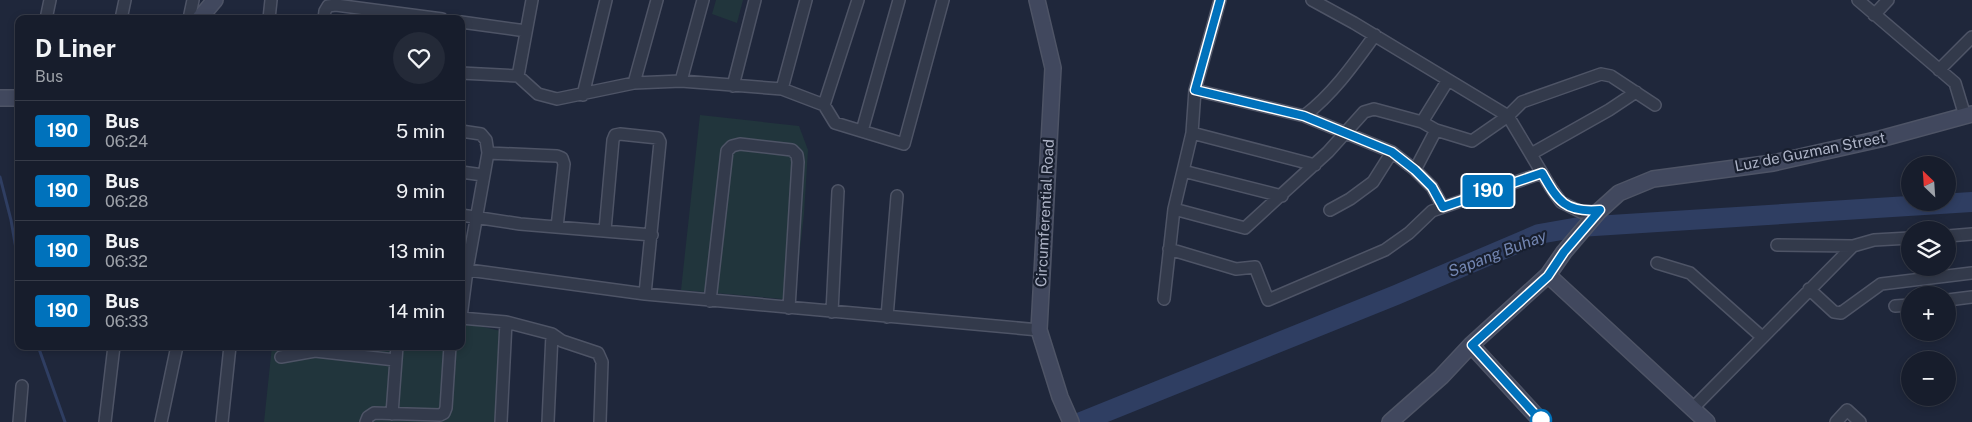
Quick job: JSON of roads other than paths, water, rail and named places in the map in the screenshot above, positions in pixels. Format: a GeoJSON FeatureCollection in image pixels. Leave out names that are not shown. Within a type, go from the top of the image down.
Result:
{"type":"FeatureCollection","features":[{"type":"Feature","properties":{"kind":"street"},"geometry":{"type":"LineString","coordinates":[[47,15],[50,0]]}},
{"type":"Feature","properties":{"kind":"street"},"geometry":{"type":"LineString","coordinates":[[122,15],[125,0]]}},
{"type":"Feature","properties":{"kind":"street"},"geometry":{"type":"LineString","coordinates":[[190,15],[193,0]]}},
{"type":"Feature","properties":{"kind":"street"},"geometry":{"type":"LineString","coordinates":[[202,15],[215,0]]}},
{"type":"Feature","properties":{"kind":"street"},"geometry":{"type":"LineString","coordinates":[[269,15],[271,0]]}},
{"type":"Feature","properties":{"kind":"street"},"geometry":{"type":"LineString","coordinates":[[518,76],[532,0]]}},
{"type":"Feature","properties":{"kind":"street"},"geometry":{"type":"LineString","coordinates":[[583,95],[606,0]]}},
{"type":"Feature","properties":{"kind":"street"},"geometry":{"type":"LineString","coordinates":[[634,83],[657,0]]}},
{"type":"Feature","properties":{"kind":"street"},"geometry":{"type":"LineString","coordinates":[[682,82],[703,0]]}},
{"type":"Feature","properties":{"kind":"street"},"geometry":{"type":"LineString","coordinates":[[733,86],[755,0]]}},
{"type":"Feature","properties":{"kind":"street"},"geometry":{"type":"LineString","coordinates":[[782,89],[806,0]]}},
{"type":"Feature","properties":{"kind":"street"},"geometry":{"type":"LineString","coordinates":[[824,105],[858,0]]}},
{"type":"Feature","properties":{"kind":"street"},"geometry":{"type":"LineString","coordinates":[[862,131],[899,0]]}},
{"type":"Feature","properties":{"kind":"street"},"geometry":{"type":"LineString","coordinates":[[465,73],[518,76],[538,94],[557,99],[634,83],[682,82],[782,89],[824,105],[835,123],[904,144],[944,0]]}},
{"type":"Feature","properties":{"kind":"street","name":"Circumferential Road"},"geometry":{"type":"LineString","coordinates":[[1037,0],[1053,68],[1039,330],[1060,398],[1071,422]]}},
{"type":"Feature","properties":{"kind":"street"},"geometry":{"type":"LineString","coordinates":[[1164,300],[1174,209],[1192,133],[1195,90],[1220,0]]}},
{"type":"Feature","properties":{"kind":"street"},"geometry":{"type":"LineString","coordinates":[[1312,0],[1375,35],[1508,116],[1561,202],[1581,212],[1597,215]]}},
{"type":"Feature","properties":{"kind":"street"},"geometry":{"type":"LineString","coordinates":[[1858,0],[1955,83],[1968,115]]}},
{"type":"Feature","properties":{"kind":"street"},"geometry":{"type":"LineString","coordinates":[[1874,15],[1888,0]]}},
{"type":"Feature","properties":{"kind":"street"},"geometry":{"type":"LineString","coordinates":[[324,15],[328,6],[336,5],[378,15]]}},
{"type":"Feature","properties":{"kind":"street"},"geometry":{"type":"LineString","coordinates":[[465,23],[526,31]]}},
{"type":"Feature","properties":{"kind":"street"},"geometry":{"type":"LineString","coordinates":[[1304,116],[1321,104],[1350,70],[1375,35]]}},
{"type":"Feature","properties":{"kind":"street"},"geometry":{"type":"LineString","coordinates":[[1939,70],[1972,37]]}},
{"type":"Feature","properties":{"kind":"street"},"geometry":{"type":"LineString","coordinates":[[1174,209],[1245,228],[1328,152],[1364,112],[1374,109],[1422,122],[1436,130],[1472,141],[1508,116],[1522,102],[1601,74],[1611,76],[1656,106]]}},
{"type":"Feature","properties":{"kind":"street"},"geometry":{"type":"LineString","coordinates":[[1422,122],[1448,80]]}},
{"type":"Feature","properties":{"kind":"street"},"geometry":{"type":"LineString","coordinates":[[1195,90],[1304,116],[1392,152],[1415,170],[1437,194],[1443,207]]}},
{"type":"Feature","properties":{"kind":"street"},"geometry":{"type":"LineString","coordinates":[[1530,154],[1609,110],[1636,92]]}},
{"type":"Feature","properties":{"kind":"street"},"geometry":{"type":"LineString","coordinates":[[0,98],[15,98]]}},
{"type":"Feature","properties":{"kind":"street","name":"Luz de Guzman Street"},"geometry":{"type":"LineString","coordinates":[[1597,215],[1619,192],[1654,179],[1773,163],[1880,139],[1968,115]]}},
{"type":"Feature","properties":{"kind":"street"},"geometry":{"type":"LineString","coordinates":[[1415,170],[1436,130]]}},
{"type":"Feature","properties":{"kind":"street"},"geometry":{"type":"LineString","coordinates":[[465,132],[481,134],[486,140],[488,154],[465,265]]}},
{"type":"Feature","properties":{"kind":"street"},"geometry":{"type":"LineString","coordinates":[[1192,133],[1314,165]]}},
{"type":"Feature","properties":{"kind":"street"},"geometry":{"type":"LineString","coordinates":[[605,230],[615,135],[654,136],[658,138],[660,142],[646,294]]}},
{"type":"Feature","properties":{"kind":"street"},"geometry":{"type":"LineString","coordinates":[[710,301],[727,151],[732,146],[740,144],[792,150],[797,155],[788,308]]}},
{"type":"Feature","properties":{"kind":"street"},"geometry":{"type":"LineString","coordinates":[[1330,210],[1350,199],[1372,182],[1392,152]]}},
{"type":"Feature","properties":{"kind":"street"},"geometry":{"type":"LineString","coordinates":[[488,154],[557,156],[562,158],[564,164],[557,226]]}},
{"type":"Feature","properties":{"kind":"street"},"geometry":{"type":"LineString","coordinates":[[1183,171],[1282,196]]}},
{"type":"Feature","properties":{"kind":"street"},"geometry":{"type":"LineString","coordinates":[[465,172],[483,174]]}},
{"type":"Feature","properties":{"kind":"street"},"geometry":{"type":"LineString","coordinates":[[1169,249],[1236,269],[1255,268],[1268,300],[1385,250],[1409,233],[1432,211],[1542,173]]}},
{"type":"Feature","properties":{"kind":"street"},"geometry":{"type":"LineString","coordinates":[[832,312],[838,191]]}},
{"type":"Feature","properties":{"kind":"street"},"geometry":{"type":"LineString","coordinates":[[887,317],[897,196]]}},
{"type":"Feature","properties":{"kind":"street"},"geometry":{"type":"LineString","coordinates":[[465,215],[520,224],[652,235]]}},
{"type":"Feature","properties":{"kind":"street"},"geometry":{"type":"LineString","coordinates":[[1390,422],[1441,377],[1472,345],[1548,276],[1564,252],[1597,215]]}},
{"type":"Feature","properties":{"kind":"street"},"geometry":{"type":"LineString","coordinates":[[1956,235],[1972,234]]}},
{"type":"Feature","properties":{"kind":"street"},"geometry":{"type":"LineString","coordinates":[[1777,245],[1853,246],[1874,240],[1901,238]]}},
{"type":"Feature","properties":{"kind":"street"},"geometry":{"type":"LineString","coordinates":[[1692,409],[1853,246]]}},
{"type":"Feature","properties":{"kind":"street"},"geometry":{"type":"LineString","coordinates":[[1657,263],[1690,273],[1762,337]]}},
{"type":"Feature","properties":{"kind":"street"},"geometry":{"type":"LineString","coordinates":[[465,269],[710,301],[1039,330]]}},
{"type":"Feature","properties":{"kind":"street"},"geometry":{"type":"LineString","coordinates":[[1809,289],[1834,312],[1841,313],[1881,284],[1972,273]]}},
{"type":"Feature","properties":{"kind":"street"},"geometry":{"type":"LineString","coordinates":[[1548,276],[1707,422]]}},
{"type":"Feature","properties":{"kind":"street"},"geometry":{"type":"LineString","coordinates":[[1956,299],[1972,297]]}},
{"type":"Feature","properties":{"kind":"street"},"geometry":{"type":"LineString","coordinates":[[1895,306],[1901,306]]}},
{"type":"Feature","properties":{"kind":"street"},"geometry":{"type":"LineString","coordinates":[[465,317],[506,322],[552,334],[562,341],[598,353],[602,362],[600,422]]}},
{"type":"Feature","properties":{"kind":"street"},"geometry":{"type":"LineString","coordinates":[[501,422],[506,322]]}},
{"type":"Feature","properties":{"kind":"street"},"geometry":{"type":"LineString","coordinates":[[548,422],[552,334]]}},
{"type":"Feature","properties":{"kind":"street"},"geometry":{"type":"LineString","coordinates":[[1472,345],[1542,422]]}},
{"type":"Feature","properties":{"kind":"street"},"geometry":{"type":"LineString","coordinates":[[105,422],[114,350]]}},
{"type":"Feature","properties":{"kind":"street"},"geometry":{"type":"LineString","coordinates":[[161,422],[176,350]]}},
{"type":"Feature","properties":{"kind":"street"},"geometry":{"type":"LineString","coordinates":[[222,422],[230,350]]}},
{"type":"Feature","properties":{"kind":"street"},"geometry":{"type":"LineString","coordinates":[[392,414],[397,350]]}},
{"type":"Feature","properties":{"kind":"street"},"geometry":{"type":"LineString","coordinates":[[366,422],[368,417],[374,413],[440,415],[444,413],[446,408],[450,350]]}},
{"type":"Feature","properties":{"kind":"street"},"geometry":{"type":"LineString","coordinates":[[281,357],[315,351],[395,360]]}},
{"type":"Feature","properties":{"kind":"street"},"geometry":{"type":"LineString","coordinates":[[19,422],[22,386]]}},
{"type":"Feature","properties":{"kind":"street"},"geometry":{"type":"LineString","coordinates":[[1836,422],[1847,410],[1860,422]]}},
{"type":"Feature","properties":{"kind":"waterway"},"geometry":{"type":"LineString","coordinates":[[0,177],[15,243]]}},
{"type":"Feature","properties":{"kind":"waterway","name":"Sapang Buhay"},"geometry":{"type":"LineString","coordinates":[[1081,422],[1396,295],[1539,234],[1579,227],[1972,202]]}},
{"type":"Feature","properties":{"kind":"waterway"},"geometry":{"type":"LineString","coordinates":[[39,350],[65,422]]}}]}
